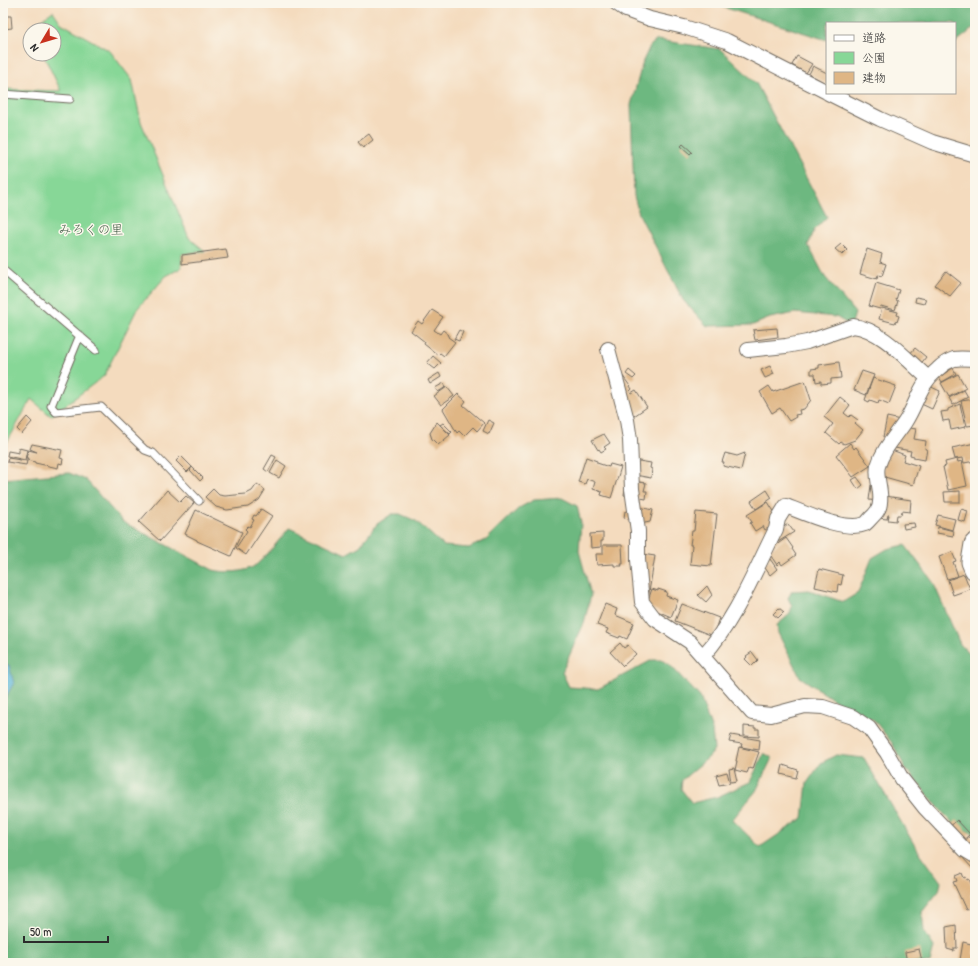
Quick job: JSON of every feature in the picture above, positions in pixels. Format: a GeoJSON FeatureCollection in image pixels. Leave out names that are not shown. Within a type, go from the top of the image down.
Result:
{"type":"FeatureCollection","features":[{"type":"Feature","properties":{"kind":"main road"},"geometry":{"type":"LineString","coordinates":[[975,544],[972,562],[975,570]]}},
{"type":"Feature","properties":{"kind":"street"},"geometry":{"type":"LineString","coordinates":[[616,3],[626,10],[650,19],[684,27],[726,41],[826,92]]}},
{"type":"Feature","properties":{"kind":"street"},"geometry":{"type":"LineString","coordinates":[[830,94],[880,119],[932,142],[975,155]]}},
{"type":"Feature","properties":{"kind":"street"},"geometry":{"type":"LineString","coordinates":[[748,350],[807,342],[853,326],[859,326],[876,333],[928,378]]}},
{"type":"Feature","properties":{"kind":"street"},"geometry":{"type":"LineString","coordinates":[[608,349],[627,420],[630,440],[632,489],[638,531],[638,560],[642,602],[655,618],[690,642],[738,699],[752,713],[771,715],[805,706],[823,707],[853,717],[869,728],[887,753],[902,779],[925,808],[965,850],[975,856]]}},
{"type":"Feature","properties":{"kind":"street"},"geometry":{"type":"LineString","coordinates":[[703,656],[712,646],[734,614],[776,529],[778,519],[786,506],[834,524],[854,526],[865,524],[877,512],[880,502],[880,485],[877,468],[883,453],[911,412],[919,393],[928,378],[942,365],[954,359],[975,359]]}},
{"type":"Feature","properties":{"kind":"lane"},"geometry":{"type":"LineString","coordinates":[[3,94],[70,99]]}},
{"type":"Feature","properties":{"kind":"lane"},"geometry":{"type":"LineString","coordinates":[[3,270],[96,350]]}},
{"type":"Feature","properties":{"kind":"lane"},"geometry":{"type":"LineString","coordinates":[[80,335],[51,406],[56,412],[101,407],[146,450],[153,453],[199,501]]}},
{"type":"Feature","properties":{"kind":"green space"},"geometry":{"type":"Polygon","coordinates":[[[710,3],[975,3],[975,27],[956,42],[956,22],[826,22],[826,40],[710,3]]]}},
{"type":"Feature","properties":{"kind":"green space","name":"みろくの里"},"geometry":{"type":"Polygon","coordinates":[[[53,11],[60,22],[38,22],[53,11]]]}},
{"type":"Feature","properties":{"kind":"green space","name":"みろくの里"},"geometry":{"type":"Polygon","coordinates":[[[62,24],[110,51],[132,80],[141,122],[189,238],[205,251],[182,254],[181,268],[166,276],[137,309],[104,376],[51,416],[31,399],[3,450],[3,89],[61,91],[47,62],[62,62],[62,24]]]}},
{"type":"Feature","properties":{"kind":"green space"},"geometry":{"type":"Polygon","coordinates":[[[657,40],[720,49],[756,83],[827,217],[815,229],[808,245],[825,277],[855,313],[851,326],[836,317],[795,313],[770,318],[753,325],[707,326],[683,300],[639,214],[634,196],[631,105],[643,61],[650,46],[657,40]]]}},
{"type":"Feature","properties":{"kind":"green space"},"geometry":{"type":"Polygon","coordinates":[[[69,473],[86,480],[123,522],[213,570],[223,572],[246,570],[256,565],[289,528],[346,554],[360,546],[377,524],[392,514],[400,514],[416,521],[444,546],[469,548],[486,540],[519,508],[534,500],[562,498],[577,506],[581,523],[579,551],[591,595],[584,623],[562,672],[569,687],[598,689],[652,660],[661,660],[669,664],[700,697],[712,730],[714,749],[710,756],[682,780],[681,789],[692,803],[717,797],[750,782],[764,753],[772,758],[756,791],[732,820],[760,847],[803,818],[807,783],[821,763],[836,755],[864,758],[915,846],[941,882],[939,891],[922,912],[924,931],[934,947],[930,963],[3,963],[3,702],[8,695],[9,665],[3,663],[3,479],[69,473]]]}},
{"type":"Feature","properties":{"kind":"green space"},"geometry":{"type":"Polygon","coordinates":[[[905,545],[933,582],[960,644],[975,660],[975,834],[957,827],[944,814],[906,769],[892,743],[874,720],[840,704],[800,677],[778,633],[777,625],[790,614],[792,606],[788,598],[792,591],[809,590],[843,602],[858,593],[872,558],[887,549],[905,545]]]}},
{"type":"Feature","properties":{"kind":"water"},"geometry":{"type":"Polygon","coordinates":[[[3,664],[9,665],[14,683],[3,702],[3,664]]]}},
{"type":"Feature","properties":{"kind":"building"},"geometry":{"type":"Polygon","coordinates":[[[3,16],[11,16],[12,28],[4,29],[3,16]]]}},
{"type":"Feature","properties":{"kind":"building"},"geometry":{"type":"Polygon","coordinates":[[[797,56],[812,64],[806,73],[792,65],[797,56]]]}},
{"type":"Feature","properties":{"kind":"building"},"geometry":{"type":"Polygon","coordinates":[[[813,66],[826,72],[826,83],[809,74],[813,66]]]}},
{"type":"Feature","properties":{"kind":"building"},"geometry":{"type":"Polygon","coordinates":[[[369,134],[373,140],[363,148],[358,142],[369,134]]]}},
{"type":"Feature","properties":{"kind":"building"},"geometry":{"type":"Polygon","coordinates":[[[683,144],[692,152],[690,154],[681,146],[683,144]]]}},
{"type":"Feature","properties":{"kind":"building"},"geometry":{"type":"Polygon","coordinates":[[[841,244],[847,250],[842,255],[835,249],[841,244]]]}},
{"type":"Feature","properties":{"kind":"building"},"geometry":{"type":"Polygon","coordinates":[[[226,249],[228,258],[182,264],[182,255],[226,249]]]}},
{"type":"Feature","properties":{"kind":"building"},"geometry":{"type":"Polygon","coordinates":[[[867,249],[882,254],[880,262],[886,264],[882,276],[878,275],[877,279],[860,274],[867,249]]]}},
{"type":"Feature","properties":{"kind":"building"},"geometry":{"type":"Polygon","coordinates":[[[946,271],[961,283],[950,296],[935,285],[946,271]]]}},
{"type":"Feature","properties":{"kind":"building"},"geometry":{"type":"Polygon","coordinates":[[[876,283],[899,290],[895,310],[881,306],[880,309],[869,306],[876,283]]]}},
{"type":"Feature","properties":{"kind":"building"},"geometry":{"type":"Polygon","coordinates":[[[916,297],[926,299],[924,304],[915,302],[916,297]]]}},
{"type":"Feature","properties":{"kind":"building"},"geometry":{"type":"Polygon","coordinates":[[[882,308],[898,312],[897,315],[899,316],[897,322],[896,321],[895,323],[879,319],[882,308]]]}},
{"type":"Feature","properties":{"kind":"building"},"geometry":{"type":"Polygon","coordinates":[[[432,310],[443,317],[434,330],[440,334],[443,330],[449,335],[448,337],[455,342],[444,356],[440,353],[438,355],[411,331],[418,321],[422,324],[432,310]]]}},
{"type":"Feature","properties":{"kind":"building"},"geometry":{"type":"Polygon","coordinates":[[[777,328],[778,337],[755,340],[753,330],[777,328]]]}},
{"type":"Feature","properties":{"kind":"building"},"geometry":{"type":"Polygon","coordinates":[[[459,330],[463,332],[459,341],[454,339],[459,330]]]}},
{"type":"Feature","properties":{"kind":"building"},"geometry":{"type":"Polygon","coordinates":[[[915,348],[926,357],[920,365],[908,356],[915,348]]]}},
{"type":"Feature","properties":{"kind":"building"},"geometry":{"type":"Polygon","coordinates":[[[433,356],[441,363],[435,369],[427,363],[433,356]]]}},
{"type":"Feature","properties":{"kind":"building"},"geometry":{"type":"Polygon","coordinates":[[[839,362],[841,378],[831,379],[831,383],[821,384],[821,381],[816,382],[815,374],[811,374],[811,369],[819,368],[819,365],[839,362]]]}},
{"type":"Feature","properties":{"kind":"building"},"geometry":{"type":"Polygon","coordinates":[[[770,366],[774,374],[765,378],[761,370],[770,366]]]}},
{"type":"Feature","properties":{"kind":"building"},"geometry":{"type":"Polygon","coordinates":[[[953,368],[956,374],[942,382],[939,377],[953,368]]]}},
{"type":"Feature","properties":{"kind":"building"},"geometry":{"type":"Polygon","coordinates":[[[629,370],[636,376],[633,379],[626,374],[629,370]]]}},
{"type":"Feature","properties":{"kind":"building"},"geometry":{"type":"Polygon","coordinates":[[[862,371],[874,375],[866,395],[854,390],[862,371]]]}},
{"type":"Feature","properties":{"kind":"building"},"geometry":{"type":"Polygon","coordinates":[[[620,372],[632,389],[630,391],[631,393],[636,390],[647,407],[634,416],[609,379],[620,372]]]}},
{"type":"Feature","properties":{"kind":"building"},"geometry":{"type":"Polygon","coordinates":[[[439,373],[441,377],[430,384],[428,380],[439,373]]]}},
{"type":"Feature","properties":{"kind":"building"},"geometry":{"type":"Polygon","coordinates":[[[958,374],[966,388],[949,397],[941,383],[958,374]]]}},
{"type":"Feature","properties":{"kind":"building"},"geometry":{"type":"Polygon","coordinates":[[[873,378],[896,386],[889,404],[879,400],[878,403],[865,400],[873,378]]]}},
{"type":"Feature","properties":{"kind":"building"},"geometry":{"type":"Polygon","coordinates":[[[805,381],[811,400],[804,409],[799,410],[800,414],[795,415],[796,417],[789,421],[780,408],[772,413],[760,392],[769,386],[773,392],[805,381]]]}},
{"type":"Feature","properties":{"kind":"building"},"geometry":{"type":"Polygon","coordinates":[[[444,383],[446,387],[438,392],[435,388],[444,383]]]}},
{"type":"Feature","properties":{"kind":"building"},"geometry":{"type":"Polygon","coordinates":[[[927,385],[940,391],[932,409],[917,402],[927,385]]]}},
{"type":"Feature","properties":{"kind":"building"},"geometry":{"type":"Polygon","coordinates":[[[447,387],[454,396],[441,405],[434,396],[447,387]]]}},
{"type":"Feature","properties":{"kind":"building"},"geometry":{"type":"Polygon","coordinates":[[[964,390],[968,397],[953,405],[949,398],[964,390]]]}},
{"type":"Feature","properties":{"kind":"building"},"geometry":{"type":"Polygon","coordinates":[[[458,394],[466,401],[463,405],[484,423],[477,431],[473,427],[464,436],[459,431],[457,433],[443,409],[458,394]]]}},
{"type":"Feature","properties":{"kind":"building"},"geometry":{"type":"Polygon","coordinates":[[[840,397],[850,405],[844,413],[849,417],[851,415],[858,420],[855,423],[863,430],[855,440],[844,444],[841,442],[839,444],[826,433],[833,424],[824,417],[840,397]]]}},
{"type":"Feature","properties":{"kind":"building"},"geometry":{"type":"Polygon","coordinates":[[[975,399],[975,425],[967,426],[961,401],[975,399]]]}},
{"type":"Feature","properties":{"kind":"building"},"geometry":{"type":"Polygon","coordinates":[[[960,404],[965,427],[951,430],[949,420],[943,421],[941,412],[948,411],[948,409],[960,404]]]}},
{"type":"Feature","properties":{"kind":"building"},"geometry":{"type":"Polygon","coordinates":[[[27,417],[32,422],[22,434],[17,429],[27,417]]]}},
{"type":"Feature","properties":{"kind":"building"},"geometry":{"type":"Polygon","coordinates":[[[887,417],[905,421],[904,427],[916,429],[914,439],[926,441],[925,449],[927,449],[925,460],[914,458],[914,456],[910,455],[911,451],[884,446],[886,437],[883,437],[887,417]]]}},
{"type":"Feature","properties":{"kind":"building"},"geometry":{"type":"Polygon","coordinates":[[[488,420],[494,423],[489,434],[483,431],[488,420]]]}},
{"type":"Feature","properties":{"kind":"building"},"geometry":{"type":"Polygon","coordinates":[[[437,422],[450,435],[438,445],[432,439],[430,433],[437,422]]]}},
{"type":"Feature","properties":{"kind":"building"},"geometry":{"type":"Polygon","coordinates":[[[443,423],[452,432],[450,434],[440,425],[443,423]]]}},
{"type":"Feature","properties":{"kind":"building"},"geometry":{"type":"Polygon","coordinates":[[[604,434],[610,443],[604,447],[606,449],[601,452],[592,440],[604,434]]]}},
{"type":"Feature","properties":{"kind":"building"},"geometry":{"type":"Polygon","coordinates":[[[850,443],[854,449],[856,447],[870,466],[853,477],[836,455],[850,443]]]}},
{"type":"Feature","properties":{"kind":"building"},"geometry":{"type":"Polygon","coordinates":[[[975,443],[975,461],[964,463],[963,458],[955,459],[952,448],[975,443]]]}},
{"type":"Feature","properties":{"kind":"building"},"geometry":{"type":"Polygon","coordinates":[[[32,444],[62,450],[60,458],[63,459],[62,464],[59,463],[58,468],[27,460],[28,450],[37,452],[30,449],[32,444]]]}},
{"type":"Feature","properties":{"kind":"building"},"geometry":{"type":"Polygon","coordinates":[[[19,448],[27,450],[25,460],[7,456],[8,451],[19,453],[19,448]]]}},
{"type":"Feature","properties":{"kind":"building"},"geometry":{"type":"Polygon","coordinates":[[[889,449],[905,455],[903,461],[919,466],[913,485],[881,476],[889,449]]]}},
{"type":"Feature","properties":{"kind":"building"},"geometry":{"type":"Polygon","coordinates":[[[725,453],[737,456],[745,453],[741,470],[723,466],[724,462],[722,462],[725,453]]]}},
{"type":"Feature","properties":{"kind":"building"},"geometry":{"type":"Polygon","coordinates":[[[272,455],[276,457],[268,472],[264,469],[272,455]]]}},
{"type":"Feature","properties":{"kind":"building"},"geometry":{"type":"Polygon","coordinates":[[[181,456],[192,467],[187,472],[176,461],[181,456]]]}},
{"type":"Feature","properties":{"kind":"building"},"geometry":{"type":"Polygon","coordinates":[[[586,457],[609,467],[610,464],[621,467],[611,498],[601,495],[602,492],[593,489],[595,482],[587,479],[585,484],[578,482],[586,457]]]}},
{"type":"Feature","properties":{"kind":"building"},"geometry":{"type":"Polygon","coordinates":[[[8,458],[27,461],[26,465],[7,462],[8,458]]]}},
{"type":"Feature","properties":{"kind":"building"},"geometry":{"type":"Polygon","coordinates":[[[957,459],[958,462],[962,461],[967,486],[948,490],[943,467],[946,466],[945,462],[957,459]]]}},
{"type":"Feature","properties":{"kind":"building"},"geometry":{"type":"Polygon","coordinates":[[[277,460],[286,466],[279,478],[270,473],[277,460]]]}},
{"type":"Feature","properties":{"kind":"building"},"geometry":{"type":"Polygon","coordinates":[[[633,460],[651,463],[651,478],[630,474],[633,460]]]}},
{"type":"Feature","properties":{"kind":"building"},"geometry":{"type":"Polygon","coordinates":[[[192,467],[203,478],[200,481],[190,470],[192,467]]]}},
{"type":"Feature","properties":{"kind":"building"},"geometry":{"type":"Polygon","coordinates":[[[857,477],[863,485],[858,489],[852,480],[857,477]]]}},
{"type":"Feature","properties":{"kind":"building"},"geometry":{"type":"Polygon","coordinates":[[[626,480],[646,483],[644,491],[647,491],[646,499],[624,495],[626,480]]]}},
{"type":"Feature","properties":{"kind":"building"},"geometry":{"type":"Polygon","coordinates":[[[257,484],[265,490],[259,500],[248,507],[227,510],[216,507],[205,497],[213,489],[219,495],[225,496],[246,494],[252,491],[257,484]]]}},
{"type":"Feature","properties":{"kind":"building"},"geometry":{"type":"Polygon","coordinates":[[[871,485],[880,486],[879,495],[911,500],[910,512],[902,511],[901,515],[897,515],[896,521],[888,520],[889,515],[887,519],[878,518],[878,501],[869,500],[871,485]]]}},
{"type":"Feature","properties":{"kind":"building"},"geometry":{"type":"Polygon","coordinates":[[[167,490],[180,502],[186,496],[194,503],[160,541],[139,522],[167,490]]]}},
{"type":"Feature","properties":{"kind":"building"},"geometry":{"type":"Polygon","coordinates":[[[767,490],[772,498],[756,509],[751,501],[767,490]]]}},
{"type":"Feature","properties":{"kind":"building"},"geometry":{"type":"Polygon","coordinates":[[[960,491],[960,502],[945,502],[944,492],[960,491]]]}},
{"type":"Feature","properties":{"kind":"building"},"geometry":{"type":"Polygon","coordinates":[[[768,502],[780,521],[765,530],[763,526],[755,531],[750,523],[752,522],[747,515],[768,502]]]}},
{"type":"Feature","properties":{"kind":"building"},"geometry":{"type":"Polygon","coordinates":[[[630,505],[653,510],[650,522],[645,523],[624,518],[625,511],[629,512],[630,505]]]}},
{"type":"Feature","properties":{"kind":"building"},"geometry":{"type":"Polygon","coordinates":[[[261,509],[272,516],[246,555],[236,548],[247,531],[245,529],[248,526],[250,527],[254,520],[252,519],[254,515],[256,516],[261,509]]]}},
{"type":"Feature","properties":{"kind":"building"},"geometry":{"type":"Polygon","coordinates":[[[961,509],[968,511],[965,522],[958,520],[961,509]]]}},
{"type":"Feature","properties":{"kind":"building"},"geometry":{"type":"Polygon","coordinates":[[[196,510],[242,532],[231,556],[185,534],[196,510]]]}},
{"type":"Feature","properties":{"kind":"building"},"geometry":{"type":"Polygon","coordinates":[[[696,512],[717,514],[711,566],[690,564],[692,545],[690,545],[692,531],[694,531],[696,512]]]}},
{"type":"Feature","properties":{"kind":"building"},"geometry":{"type":"Polygon","coordinates":[[[938,515],[955,519],[952,530],[935,525],[938,515]]]}},
{"type":"Feature","properties":{"kind":"building"},"geometry":{"type":"Polygon","coordinates":[[[914,523],[915,527],[904,529],[903,524],[914,523]]]}},
{"type":"Feature","properties":{"kind":"building"},"geometry":{"type":"Polygon","coordinates":[[[788,524],[794,532],[773,545],[771,536],[788,524]]]}},
{"type":"Feature","properties":{"kind":"building"},"geometry":{"type":"Polygon","coordinates":[[[938,527],[954,531],[953,536],[937,533],[938,527]]]}},
{"type":"Feature","properties":{"kind":"building"},"geometry":{"type":"Polygon","coordinates":[[[603,533],[601,547],[591,548],[590,534],[603,533]]]}},
{"type":"Feature","properties":{"kind":"building"},"geometry":{"type":"Polygon","coordinates":[[[786,538],[796,555],[782,565],[780,562],[777,565],[771,556],[769,558],[768,551],[786,538]]]}},
{"type":"Feature","properties":{"kind":"building"},"geometry":{"type":"Polygon","coordinates":[[[603,545],[622,545],[622,566],[614,566],[614,564],[597,565],[596,554],[603,554],[603,545]]]}},
{"type":"Feature","properties":{"kind":"building"},"geometry":{"type":"Polygon","coordinates":[[[952,552],[956,561],[953,562],[958,576],[947,579],[939,557],[952,552]]]}},
{"type":"Feature","properties":{"kind":"building"},"geometry":{"type":"Polygon","coordinates":[[[642,554],[655,556],[648,598],[642,554]]]}},
{"type":"Feature","properties":{"kind":"building"},"geometry":{"type":"Polygon","coordinates":[[[770,559],[777,569],[770,575],[763,565],[770,559]]]}},
{"type":"Feature","properties":{"kind":"building"},"geometry":{"type":"Polygon","coordinates":[[[819,569],[843,575],[841,585],[838,584],[837,592],[815,587],[819,569]]]}},
{"type":"Feature","properties":{"kind":"building"},"geometry":{"type":"Polygon","coordinates":[[[964,574],[970,589],[953,595],[948,580],[964,574]]]}},
{"type":"Feature","properties":{"kind":"building"},"geometry":{"type":"Polygon","coordinates":[[[707,586],[712,595],[706,602],[698,595],[707,586]]]}},
{"type":"Feature","properties":{"kind":"building"},"geometry":{"type":"Polygon","coordinates":[[[652,589],[667,592],[666,596],[678,600],[671,617],[646,606],[652,589]]]}},
{"type":"Feature","properties":{"kind":"building"},"geometry":{"type":"Polygon","coordinates":[[[605,604],[617,609],[615,615],[634,623],[627,639],[620,636],[619,638],[606,633],[608,629],[597,625],[605,604]]]}},
{"type":"Feature","properties":{"kind":"building"},"geometry":{"type":"Polygon","coordinates":[[[682,604],[719,618],[713,636],[675,621],[682,604]]]}},
{"type":"Feature","properties":{"kind":"building"},"geometry":{"type":"Polygon","coordinates":[[[779,608],[784,612],[778,618],[773,614],[779,608]]]}},
{"type":"Feature","properties":{"kind":"building"},"geometry":{"type":"Polygon","coordinates":[[[620,643],[624,648],[628,645],[636,654],[623,666],[610,652],[620,643]]]}},
{"type":"Feature","properties":{"kind":"building"},"geometry":{"type":"Polygon","coordinates":[[[752,652],[758,660],[752,666],[745,659],[747,657],[746,656],[752,652]]]}},
{"type":"Feature","properties":{"kind":"building"},"geometry":{"type":"Polygon","coordinates":[[[744,726],[759,729],[759,737],[744,736],[744,726]]]}},
{"type":"Feature","properties":{"kind":"building"},"geometry":{"type":"Polygon","coordinates":[[[731,735],[760,740],[759,750],[741,747],[742,744],[729,742],[731,735]]]}},
{"type":"Feature","properties":{"kind":"building"},"geometry":{"type":"Polygon","coordinates":[[[739,747],[759,752],[753,769],[749,768],[747,773],[735,770],[739,747]]]}},
{"type":"Feature","properties":{"kind":"building"},"geometry":{"type":"Polygon","coordinates":[[[783,765],[798,770],[796,778],[781,774],[783,765]]]}},
{"type":"Feature","properties":{"kind":"building"},"geometry":{"type":"Polygon","coordinates":[[[734,768],[737,781],[731,782],[729,769],[734,768]]]}},
{"type":"Feature","properties":{"kind":"building"},"geometry":{"type":"Polygon","coordinates":[[[727,772],[730,783],[719,785],[716,775],[727,772]]]}},
{"type":"Feature","properties":{"kind":"building"},"geometry":{"type":"Polygon","coordinates":[[[957,820],[970,834],[956,847],[943,833],[957,820]]]}},
{"type":"Feature","properties":{"kind":"building"},"geometry":{"type":"Polygon","coordinates":[[[970,836],[975,841],[975,871],[961,856],[968,849],[962,843],[970,836]]]}},
{"type":"Feature","properties":{"kind":"building"},"geometry":{"type":"Polygon","coordinates":[[[962,873],[964,878],[966,877],[967,880],[969,879],[975,892],[970,895],[975,906],[966,910],[953,882],[957,881],[955,876],[962,873]]]}},
{"type":"Feature","properties":{"kind":"building"},"geometry":{"type":"Polygon","coordinates":[[[956,925],[957,948],[954,948],[954,951],[947,949],[946,927],[956,925]]]}},
{"type":"Feature","properties":{"kind":"building"},"geometry":{"type":"Polygon","coordinates":[[[963,942],[975,945],[973,954],[975,955],[975,962],[973,963],[960,960],[963,942]]]}},
{"type":"Feature","properties":{"kind":"building"},"geometry":{"type":"Polygon","coordinates":[[[919,949],[922,961],[907,963],[905,952],[919,949]]]}}]}
